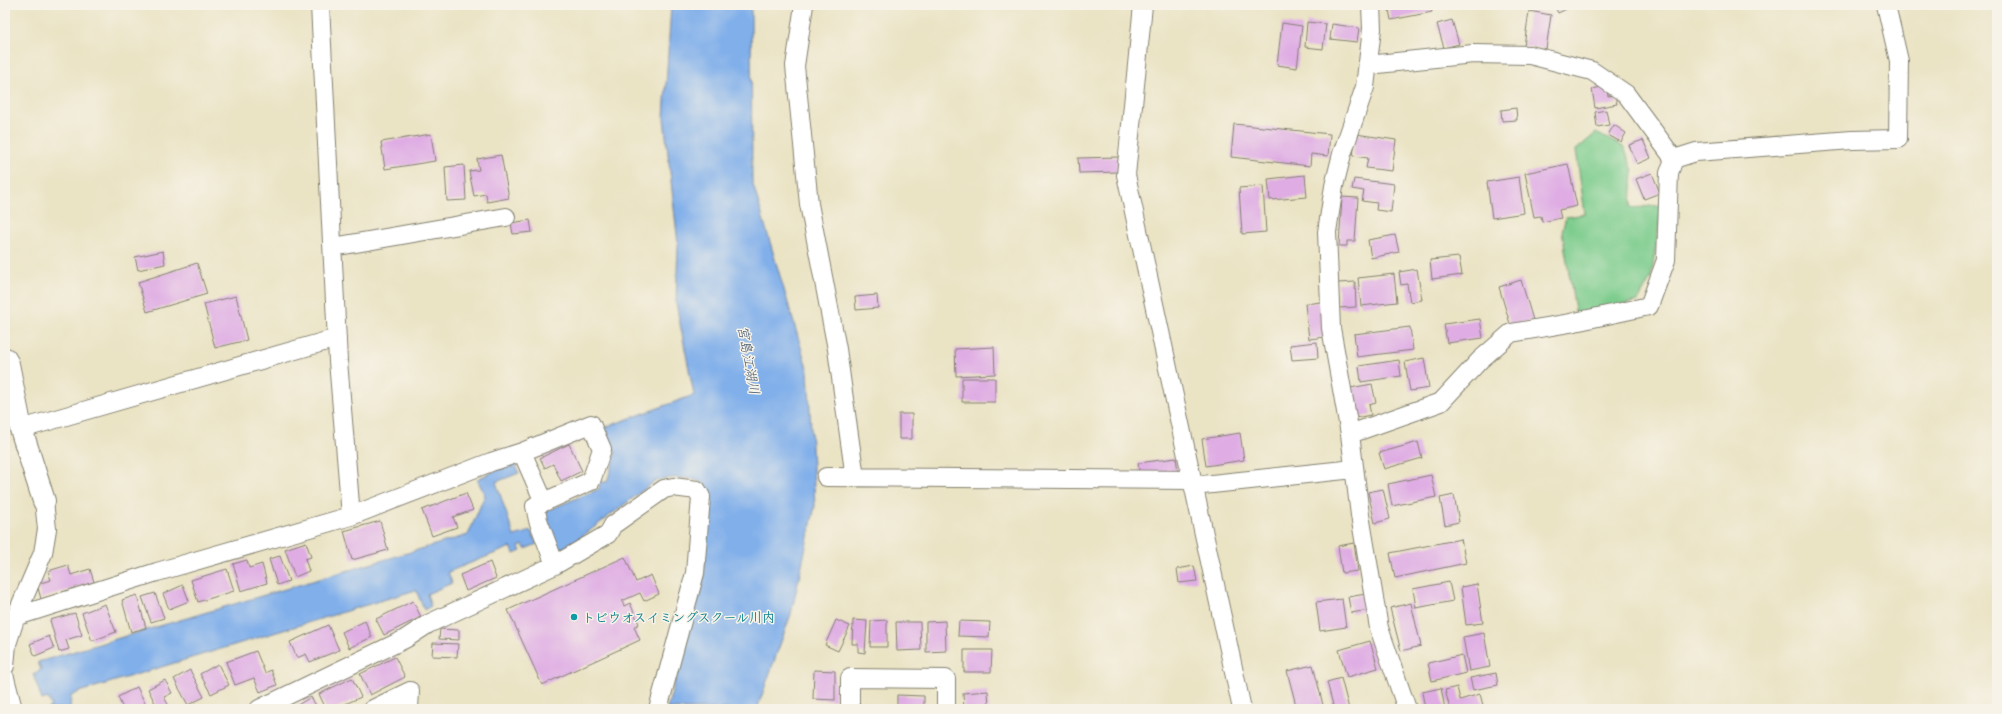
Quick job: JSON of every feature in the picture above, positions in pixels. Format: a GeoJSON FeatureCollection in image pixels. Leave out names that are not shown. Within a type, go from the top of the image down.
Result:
{"type":"FeatureCollection","features":[{"type":"Feature","properties":{"kind":"street"},"geometry":{"type":"LineString","coordinates":[[320,5],[338,338],[351,516]]}},
{"type":"Feature","properties":{"kind":"street"},"geometry":{"type":"LineString","coordinates":[[804,5],[795,66],[809,204],[837,349],[856,478]]}},
{"type":"Feature","properties":{"kind":"street"},"geometry":{"type":"LineString","coordinates":[[1143,5],[1126,175],[1242,709]]}},
{"type":"Feature","properties":{"kind":"street"},"geometry":{"type":"LineString","coordinates":[[1372,5],[1372,29],[1365,88],[1339,167],[1327,232],[1331,328],[1350,434],[1360,515],[1379,628],[1407,709]]}},
{"type":"Feature","properties":{"kind":"street"},"geometry":{"type":"LineString","coordinates":[[1674,159],[1696,152],[1852,140],[1898,139],[1899,61],[1886,5]]}},
{"type":"Feature","properties":{"kind":"street"},"geometry":{"type":"LineString","coordinates":[[1368,65],[1468,54],[1530,55],[1592,71],[1626,94],[1674,159]]}},
{"type":"Feature","properties":{"kind":"street"},"geometry":{"type":"LineString","coordinates":[[1350,434],[1441,402],[1480,360],[1511,333],[1579,321],[1649,306],[1666,260],[1669,173],[1674,159]]}},
{"type":"Feature","properties":{"kind":"street"},"geometry":{"type":"LineString","coordinates":[[333,247],[506,217]]}},
{"type":"Feature","properties":{"kind":"street"},"geometry":{"type":"LineString","coordinates":[[21,429],[338,338]]}},
{"type":"Feature","properties":{"kind":"street"},"geometry":{"type":"LineString","coordinates":[[5,359],[8,364],[21,429],[44,501],[47,529],[43,553],[10,618],[5,666]]}},
{"type":"Feature","properties":{"kind":"street"},"geometry":{"type":"LineString","coordinates":[[10,618],[157,572],[351,516],[491,462],[522,452],[591,424],[602,449],[591,481],[535,506],[538,520],[555,565]]}},
{"type":"Feature","properties":{"kind":"street"},"geometry":{"type":"LineString","coordinates":[[522,452],[544,502]]}},
{"type":"Feature","properties":{"kind":"street"},"geometry":{"type":"LineString","coordinates":[[826,477],[1192,483],[1354,469]]}},
{"type":"Feature","properties":{"kind":"street"},"geometry":{"type":"LineString","coordinates":[[259,709],[404,639],[428,624],[555,565],[608,534],[613,525],[664,489],[672,487],[697,490],[701,497],[695,573],[658,709]]}},
{"type":"Feature","properties":{"kind":"street"},"geometry":{"type":"LineString","coordinates":[[5,678],[13,709]]}},
{"type":"Feature","properties":{"kind":"street"},"geometry":{"type":"LineString","coordinates":[[850,709],[850,678],[946,679],[946,709]]}},
{"type":"Feature","properties":{"kind":"street"},"geometry":{"type":"LineString","coordinates":[[373,709],[410,691],[409,709]]}},
{"type":"Feature","properties":{"kind":"green space"},"geometry":{"type":"Polygon","coordinates":[[[1596,133],[1624,147],[1633,171],[1631,208],[1662,205],[1651,278],[1638,301],[1576,316],[1562,231],[1566,217],[1585,214],[1576,150],[1596,133]]]}},
{"type":"Feature","properties":{"kind":"water","name":"宮島江湖川"},"geometry":{"type":"Polygon","coordinates":[[[671,5],[751,5],[752,181],[808,371],[815,506],[791,614],[757,709],[667,709],[704,576],[709,490],[704,484],[699,481],[683,478],[666,479],[654,482],[580,538],[556,552],[544,518],[546,511],[599,489],[600,482],[607,482],[616,451],[609,448],[611,443],[603,428],[694,395],[676,303],[678,244],[664,118],[671,5]]]}},
{"type":"Feature","properties":{"kind":"water"},"geometry":{"type":"Polygon","coordinates":[[[515,462],[519,473],[496,482],[514,536],[531,531],[537,544],[525,549],[523,545],[519,547],[521,551],[514,554],[511,547],[448,572],[452,583],[427,594],[431,606],[424,610],[416,590],[82,691],[71,696],[70,709],[48,709],[51,705],[48,698],[42,700],[33,674],[41,670],[38,662],[468,535],[485,495],[477,479],[515,462]]]}},
{"type":"Feature","properties":{"kind":"building"},"geometry":{"type":"Polygon","coordinates":[[[1388,5],[1430,5],[1432,12],[1391,20],[1388,5]]]}},
{"type":"Feature","properties":{"kind":"building"},"geometry":{"type":"Polygon","coordinates":[[[1537,5],[1549,5],[1539,9],[1537,5]]]}},
{"type":"Feature","properties":{"kind":"building"},"geometry":{"type":"Polygon","coordinates":[[[1554,5],[1575,5],[1558,13],[1554,5]]]}},
{"type":"Feature","properties":{"kind":"building"},"geometry":{"type":"Polygon","coordinates":[[[1529,11],[1551,15],[1546,49],[1524,46],[1529,11]]]}},
{"type":"Feature","properties":{"kind":"building"},"geometry":{"type":"Polygon","coordinates":[[[1452,20],[1459,44],[1444,48],[1437,24],[1452,20]]]}},
{"type":"Feature","properties":{"kind":"building"},"geometry":{"type":"Polygon","coordinates":[[[1307,22],[1326,24],[1323,49],[1305,47],[1307,22]]]}},
{"type":"Feature","properties":{"kind":"building"},"geometry":{"type":"Polygon","coordinates":[[[1282,23],[1302,26],[1297,68],[1277,65],[1282,23]]]}},
{"type":"Feature","properties":{"kind":"building"},"geometry":{"type":"Polygon","coordinates":[[[1332,24],[1359,28],[1357,42],[1330,39],[1332,24]]]}},
{"type":"Feature","properties":{"kind":"building"},"geometry":{"type":"Polygon","coordinates":[[[1606,86],[1608,96],[1615,95],[1617,104],[1595,108],[1592,89],[1606,86]]]}},
{"type":"Feature","properties":{"kind":"building"},"geometry":{"type":"Polygon","coordinates":[[[1516,108],[1517,120],[1502,121],[1501,110],[1516,108]]]}},
{"type":"Feature","properties":{"kind":"building"},"geometry":{"type":"Polygon","coordinates":[[[1606,110],[1609,125],[1597,127],[1595,112],[1606,110]]]}},
{"type":"Feature","properties":{"kind":"building"},"geometry":{"type":"Polygon","coordinates":[[[1234,124],[1330,134],[1328,156],[1311,154],[1310,166],[1231,157],[1234,124]]]}},
{"type":"Feature","properties":{"kind":"building"},"geometry":{"type":"Polygon","coordinates":[[[1614,125],[1626,133],[1621,142],[1608,135],[1614,125]]]}},
{"type":"Feature","properties":{"kind":"building"},"geometry":{"type":"Polygon","coordinates":[[[431,134],[435,161],[385,169],[381,142],[431,134]]]}},
{"type":"Feature","properties":{"kind":"building"},"geometry":{"type":"Polygon","coordinates":[[[1356,134],[1396,140],[1392,171],[1366,168],[1368,158],[1353,156],[1356,134]]]}},
{"type":"Feature","properties":{"kind":"building"},"geometry":{"type":"Polygon","coordinates":[[[1643,140],[1651,158],[1637,164],[1629,145],[1643,140]]]}},
{"type":"Feature","properties":{"kind":"building"},"geometry":{"type":"Polygon","coordinates":[[[501,155],[509,198],[487,202],[486,194],[474,196],[469,171],[479,170],[477,159],[501,155]]]}},
{"type":"Feature","properties":{"kind":"building"},"geometry":{"type":"Polygon","coordinates":[[[1119,157],[1119,172],[1079,173],[1078,158],[1119,157]]]}},
{"type":"Feature","properties":{"kind":"building"},"geometry":{"type":"Polygon","coordinates":[[[1568,164],[1577,206],[1559,210],[1561,218],[1542,222],[1541,216],[1534,217],[1525,173],[1568,164]]]}},
{"type":"Feature","properties":{"kind":"building"},"geometry":{"type":"Polygon","coordinates":[[[464,165],[466,200],[447,201],[445,167],[464,165]]]}},
{"type":"Feature","properties":{"kind":"building"},"geometry":{"type":"Polygon","coordinates":[[[1652,173],[1660,193],[1644,199],[1636,179],[1652,173]]]}},
{"type":"Feature","properties":{"kind":"building"},"geometry":{"type":"Polygon","coordinates":[[[1305,175],[1307,197],[1270,200],[1268,179],[1305,175]]]}},
{"type":"Feature","properties":{"kind":"building"},"geometry":{"type":"Polygon","coordinates":[[[1519,177],[1524,213],[1492,218],[1487,182],[1519,177]]]}},
{"type":"Feature","properties":{"kind":"building"},"geometry":{"type":"Polygon","coordinates":[[[1354,179],[1394,184],[1391,212],[1376,210],[1377,203],[1362,201],[1364,191],[1352,189],[1354,179]]]}},
{"type":"Feature","properties":{"kind":"building"},"geometry":{"type":"Polygon","coordinates":[[[1263,186],[1266,232],[1242,234],[1239,188],[1263,186]]]}},
{"type":"Feature","properties":{"kind":"building"},"geometry":{"type":"Polygon","coordinates":[[[1342,197],[1358,198],[1355,241],[1347,241],[1347,246],[1339,246],[1342,197]]]}},
{"type":"Feature","properties":{"kind":"building"},"geometry":{"type":"Polygon","coordinates":[[[530,220],[532,232],[513,234],[511,223],[530,220]]]}},
{"type":"Feature","properties":{"kind":"building"},"geometry":{"type":"Polygon","coordinates":[[[1395,235],[1399,252],[1371,258],[1368,240],[1395,235]]]}},
{"type":"Feature","properties":{"kind":"building"},"geometry":{"type":"Polygon","coordinates":[[[163,251],[165,264],[138,270],[135,257],[163,251]]]}},
{"type":"Feature","properties":{"kind":"building"},"geometry":{"type":"Polygon","coordinates":[[[1459,257],[1462,275],[1432,279],[1430,260],[1459,257]]]}},
{"type":"Feature","properties":{"kind":"building"},"geometry":{"type":"Polygon","coordinates":[[[197,263],[207,294],[147,312],[138,282],[197,263]]]}},
{"type":"Feature","properties":{"kind":"building"},"geometry":{"type":"Polygon","coordinates":[[[1417,269],[1422,300],[1410,302],[1407,284],[1401,285],[1399,272],[1417,269]]]}},
{"type":"Feature","properties":{"kind":"building"},"geometry":{"type":"Polygon","coordinates":[[[1394,274],[1397,302],[1361,306],[1358,278],[1394,274]]]}},
{"type":"Feature","properties":{"kind":"building"},"geometry":{"type":"Polygon","coordinates":[[[1521,280],[1533,320],[1511,327],[1499,287],[1521,280]]]}},
{"type":"Feature","properties":{"kind":"building"},"geometry":{"type":"Polygon","coordinates":[[[1355,282],[1356,307],[1339,308],[1338,283],[1355,282]]]}},
{"type":"Feature","properties":{"kind":"building"},"geometry":{"type":"Polygon","coordinates":[[[877,295],[878,308],[856,310],[855,297],[877,295]]]}},
{"type":"Feature","properties":{"kind":"building"},"geometry":{"type":"Polygon","coordinates":[[[236,296],[247,340],[215,348],[204,304],[236,296]]]}},
{"type":"Feature","properties":{"kind":"building"},"geometry":{"type":"Polygon","coordinates":[[[1321,302],[1325,337],[1309,339],[1305,304],[1321,302]]]}},
{"type":"Feature","properties":{"kind":"building"},"geometry":{"type":"Polygon","coordinates":[[[1480,319],[1483,338],[1447,343],[1444,324],[1480,319]]]}},
{"type":"Feature","properties":{"kind":"building"},"geometry":{"type":"Polygon","coordinates":[[[1410,327],[1413,350],[1357,357],[1354,334],[1410,327]]]}},
{"type":"Feature","properties":{"kind":"building"},"geometry":{"type":"Polygon","coordinates":[[[1317,342],[1318,358],[1292,360],[1290,345],[1317,342]]]}},
{"type":"Feature","properties":{"kind":"building"},"geometry":{"type":"Polygon","coordinates":[[[994,347],[995,374],[956,376],[955,349],[994,347]]]}},
{"type":"Feature","properties":{"kind":"building"},"geometry":{"type":"Polygon","coordinates":[[[1424,358],[1429,388],[1410,391],[1405,362],[1424,358]]]}},
{"type":"Feature","properties":{"kind":"building"},"geometry":{"type":"Polygon","coordinates":[[[1399,360],[1401,376],[1361,382],[1359,366],[1399,360]]]}},
{"type":"Feature","properties":{"kind":"building"},"geometry":{"type":"Polygon","coordinates":[[[962,378],[995,378],[995,402],[962,402],[962,378]]]}},
{"type":"Feature","properties":{"kind":"building"},"geometry":{"type":"Polygon","coordinates":[[[1372,384],[1376,403],[1369,405],[1371,415],[1355,418],[1350,388],[1372,384]]]}},
{"type":"Feature","properties":{"kind":"building"},"geometry":{"type":"Polygon","coordinates":[[[899,414],[912,414],[912,439],[899,439],[899,414]]]}},
{"type":"Feature","properties":{"kind":"building"},"geometry":{"type":"Polygon","coordinates":[[[1240,433],[1244,460],[1206,466],[1202,439],[1240,433]]]}},
{"type":"Feature","properties":{"kind":"building"},"geometry":{"type":"Polygon","coordinates":[[[1418,442],[1422,458],[1384,469],[1379,453],[1418,442]]]}},
{"type":"Feature","properties":{"kind":"building"},"geometry":{"type":"Polygon","coordinates":[[[569,444],[582,471],[561,481],[553,464],[545,468],[540,458],[569,444]]]}},
{"type":"Feature","properties":{"kind":"building"},"geometry":{"type":"Polygon","coordinates":[[[5,449],[7,459],[5,460],[5,449]]]}},
{"type":"Feature","properties":{"kind":"building"},"geometry":{"type":"Polygon","coordinates":[[[1176,458],[1178,471],[1140,477],[1138,463],[1176,458]]]}},
{"type":"Feature","properties":{"kind":"building"},"geometry":{"type":"Polygon","coordinates":[[[1431,475],[1436,497],[1392,506],[1388,484],[1431,475]]]}},
{"type":"Feature","properties":{"kind":"building"},"geometry":{"type":"Polygon","coordinates":[[[1383,489],[1390,519],[1375,523],[1368,492],[1383,489]]]}},
{"type":"Feature","properties":{"kind":"building"},"geometry":{"type":"Polygon","coordinates":[[[466,493],[473,510],[453,517],[457,527],[432,536],[422,510],[466,493]]]}},
{"type":"Feature","properties":{"kind":"building"},"geometry":{"type":"Polygon","coordinates":[[[1454,495],[1459,522],[1445,525],[1440,498],[1454,495]]]}},
{"type":"Feature","properties":{"kind":"building"},"geometry":{"type":"Polygon","coordinates":[[[380,521],[388,550],[352,560],[344,531],[380,521]]]}},
{"type":"Feature","properties":{"kind":"building"},"geometry":{"type":"Polygon","coordinates":[[[1461,539],[1466,563],[1395,578],[1390,553],[1461,539]]]}},
{"type":"Feature","properties":{"kind":"building"},"geometry":{"type":"Polygon","coordinates":[[[306,542],[311,557],[305,559],[309,571],[295,577],[285,549],[306,542]]]}},
{"type":"Feature","properties":{"kind":"building"},"geometry":{"type":"Polygon","coordinates":[[[1354,543],[1358,571],[1342,573],[1338,546],[1354,543]]]}},
{"type":"Feature","properties":{"kind":"building"},"geometry":{"type":"Polygon","coordinates":[[[280,556],[289,581],[277,585],[269,559],[280,556]]]}},
{"type":"Feature","properties":{"kind":"building","name":"トビウオスイミングスクール川内"},"geometry":{"type":"Polygon","coordinates":[[[625,557],[636,582],[651,575],[659,594],[644,601],[640,593],[622,601],[624,606],[630,603],[639,624],[634,627],[640,640],[542,685],[508,610],[625,557]]]}},
{"type":"Feature","properties":{"kind":"building"},"geometry":{"type":"Polygon","coordinates":[[[247,560],[249,568],[262,564],[267,583],[241,591],[233,564],[247,560]]]}},
{"type":"Feature","properties":{"kind":"building"},"geometry":{"type":"Polygon","coordinates":[[[490,562],[496,578],[466,591],[460,575],[490,562]]]}},
{"type":"Feature","properties":{"kind":"building"},"geometry":{"type":"Polygon","coordinates":[[[68,565],[71,575],[90,569],[94,582],[41,599],[37,584],[51,580],[48,571],[68,565]]]}},
{"type":"Feature","properties":{"kind":"building"},"geometry":{"type":"Polygon","coordinates":[[[1194,566],[1197,581],[1179,583],[1177,569],[1194,566]]]}},
{"type":"Feature","properties":{"kind":"building"},"geometry":{"type":"Polygon","coordinates":[[[227,569],[234,591],[198,602],[191,580],[227,569]]]}},
{"type":"Feature","properties":{"kind":"building"},"geometry":{"type":"Polygon","coordinates":[[[1449,582],[1453,601],[1416,608],[1413,589],[1449,582]]]}},
{"type":"Feature","properties":{"kind":"building"},"geometry":{"type":"Polygon","coordinates":[[[1477,584],[1483,623],[1466,625],[1461,587],[1477,584]]]}},
{"type":"Feature","properties":{"kind":"building"},"geometry":{"type":"Polygon","coordinates":[[[183,585],[189,601],[169,609],[163,594],[183,585]]]}},
{"type":"Feature","properties":{"kind":"building"},"geometry":{"type":"Polygon","coordinates":[[[155,593],[164,618],[151,622],[142,597],[155,593]]]}},
{"type":"Feature","properties":{"kind":"building"},"geometry":{"type":"Polygon","coordinates":[[[1366,594],[1369,610],[1351,613],[1348,597],[1366,594]]]}},
{"type":"Feature","properties":{"kind":"building"},"geometry":{"type":"Polygon","coordinates":[[[137,595],[146,628],[131,632],[122,600],[137,595]]]}},
{"type":"Feature","properties":{"kind":"building"},"geometry":{"type":"Polygon","coordinates":[[[1342,599],[1346,627],[1320,631],[1316,602],[1342,599]]]}},
{"type":"Feature","properties":{"kind":"building"},"geometry":{"type":"Polygon","coordinates":[[[413,601],[421,617],[384,635],[376,619],[413,601]]]}},
{"type":"Feature","properties":{"kind":"building"},"geometry":{"type":"Polygon","coordinates":[[[1411,603],[1421,646],[1401,651],[1390,608],[1411,603]]]}},
{"type":"Feature","properties":{"kind":"building"},"geometry":{"type":"Polygon","coordinates":[[[105,604],[116,632],[92,641],[82,613],[105,604]]]}},
{"type":"Feature","properties":{"kind":"building"},"geometry":{"type":"Polygon","coordinates":[[[75,613],[82,635],[66,640],[69,649],[59,652],[50,620],[75,613]]]}},
{"type":"Feature","properties":{"kind":"building"},"geometry":{"type":"Polygon","coordinates":[[[836,620],[850,626],[838,651],[825,645],[836,620]]]}},
{"type":"Feature","properties":{"kind":"building"},"geometry":{"type":"Polygon","coordinates":[[[853,620],[867,621],[865,653],[858,652],[858,644],[852,644],[853,620]]]}},
{"type":"Feature","properties":{"kind":"building"},"geometry":{"type":"Polygon","coordinates":[[[887,620],[887,647],[870,647],[871,621],[887,620]]]}},
{"type":"Feature","properties":{"kind":"building"},"geometry":{"type":"Polygon","coordinates":[[[365,621],[372,637],[349,648],[342,632],[365,621]]]}},
{"type":"Feature","properties":{"kind":"building"},"geometry":{"type":"Polygon","coordinates":[[[945,621],[946,651],[926,652],[926,622],[945,621]]]}},
{"type":"Feature","properties":{"kind":"building"},"geometry":{"type":"Polygon","coordinates":[[[959,621],[990,622],[989,637],[958,636],[959,621]]]}},
{"type":"Feature","properties":{"kind":"building"},"geometry":{"type":"Polygon","coordinates":[[[896,622],[920,622],[921,650],[897,651],[896,622]]]}},
{"type":"Feature","properties":{"kind":"building"},"geometry":{"type":"Polygon","coordinates":[[[328,625],[339,650],[310,662],[306,654],[297,658],[290,642],[328,625]]]}},
{"type":"Feature","properties":{"kind":"building"},"geometry":{"type":"Polygon","coordinates":[[[440,629],[459,630],[459,640],[439,639],[440,629]]]}},
{"type":"Feature","properties":{"kind":"building"},"geometry":{"type":"Polygon","coordinates":[[[1484,633],[1490,667],[1469,671],[1463,637],[1484,633]]]}},
{"type":"Feature","properties":{"kind":"building"},"geometry":{"type":"Polygon","coordinates":[[[49,636],[54,648],[35,656],[30,644],[49,636]]]}},
{"type":"Feature","properties":{"kind":"building"},"geometry":{"type":"Polygon","coordinates":[[[1370,641],[1378,668],[1347,677],[1339,650],[1370,641]]]}},
{"type":"Feature","properties":{"kind":"building"},"geometry":{"type":"Polygon","coordinates":[[[433,643],[458,644],[457,657],[432,656],[433,643]]]}},
{"type":"Feature","properties":{"kind":"building"},"geometry":{"type":"Polygon","coordinates":[[[964,650],[992,650],[991,672],[964,672],[964,650]]]}},
{"type":"Feature","properties":{"kind":"building"},"geometry":{"type":"Polygon","coordinates":[[[256,651],[265,673],[271,670],[277,685],[260,692],[254,678],[235,685],[226,662],[256,651]]]}},
{"type":"Feature","properties":{"kind":"building"},"geometry":{"type":"Polygon","coordinates":[[[1462,655],[1466,673],[1432,681],[1428,663],[1462,655]]]}},
{"type":"Feature","properties":{"kind":"building"},"geometry":{"type":"Polygon","coordinates":[[[395,657],[405,677],[370,695],[360,674],[395,657]]]}},
{"type":"Feature","properties":{"kind":"building"},"geometry":{"type":"Polygon","coordinates":[[[218,664],[229,685],[211,694],[200,674],[218,664]]]}},
{"type":"Feature","properties":{"kind":"building"},"geometry":{"type":"Polygon","coordinates":[[[1313,665],[1324,709],[1297,709],[1287,671],[1313,665]]]}},
{"type":"Feature","properties":{"kind":"building"},"geometry":{"type":"Polygon","coordinates":[[[190,670],[204,697],[188,705],[174,679],[190,670]]]}},
{"type":"Feature","properties":{"kind":"building"},"geometry":{"type":"Polygon","coordinates":[[[814,670],[835,671],[835,700],[813,699],[814,670]]]}},
{"type":"Feature","properties":{"kind":"building"},"geometry":{"type":"Polygon","coordinates":[[[1496,673],[1498,685],[1473,690],[1470,678],[1496,673]]]}},
{"type":"Feature","properties":{"kind":"building"},"geometry":{"type":"Polygon","coordinates":[[[352,678],[361,697],[334,709],[326,709],[319,694],[352,678]]]}},
{"type":"Feature","properties":{"kind":"building"},"geometry":{"type":"Polygon","coordinates":[[[1341,678],[1349,709],[1334,709],[1327,682],[1341,678]]]}},
{"type":"Feature","properties":{"kind":"building"},"geometry":{"type":"Polygon","coordinates":[[[165,680],[172,693],[164,697],[170,708],[158,709],[148,689],[165,680]]]}},
{"type":"Feature","properties":{"kind":"building"},"geometry":{"type":"Polygon","coordinates":[[[137,687],[148,709],[123,709],[118,697],[137,687]]]}},
{"type":"Feature","properties":{"kind":"building"},"geometry":{"type":"Polygon","coordinates":[[[1457,687],[1460,700],[1480,694],[1484,709],[1450,709],[1445,690],[1457,687]]]}},
{"type":"Feature","properties":{"kind":"building"},"geometry":{"type":"Polygon","coordinates":[[[1441,688],[1445,709],[1425,709],[1422,692],[1441,688]]]}},
{"type":"Feature","properties":{"kind":"building"},"geometry":{"type":"Polygon","coordinates":[[[988,691],[989,709],[964,709],[963,693],[988,691]]]}},
{"type":"Feature","properties":{"kind":"building"},"geometry":{"type":"Polygon","coordinates":[[[897,695],[924,696],[924,709],[897,709],[897,695]]]}},
{"type":"Feature","properties":{"kind":"building"},"geometry":{"type":"Polygon","coordinates":[[[311,697],[318,709],[297,709],[296,706],[311,697]]]}},
{"type":"Feature","properties":{"kind":"place","name":"トビウオスイミングスクール川内"},"geometry":{"type":"Point","coordinates":[574,617]}}]}
